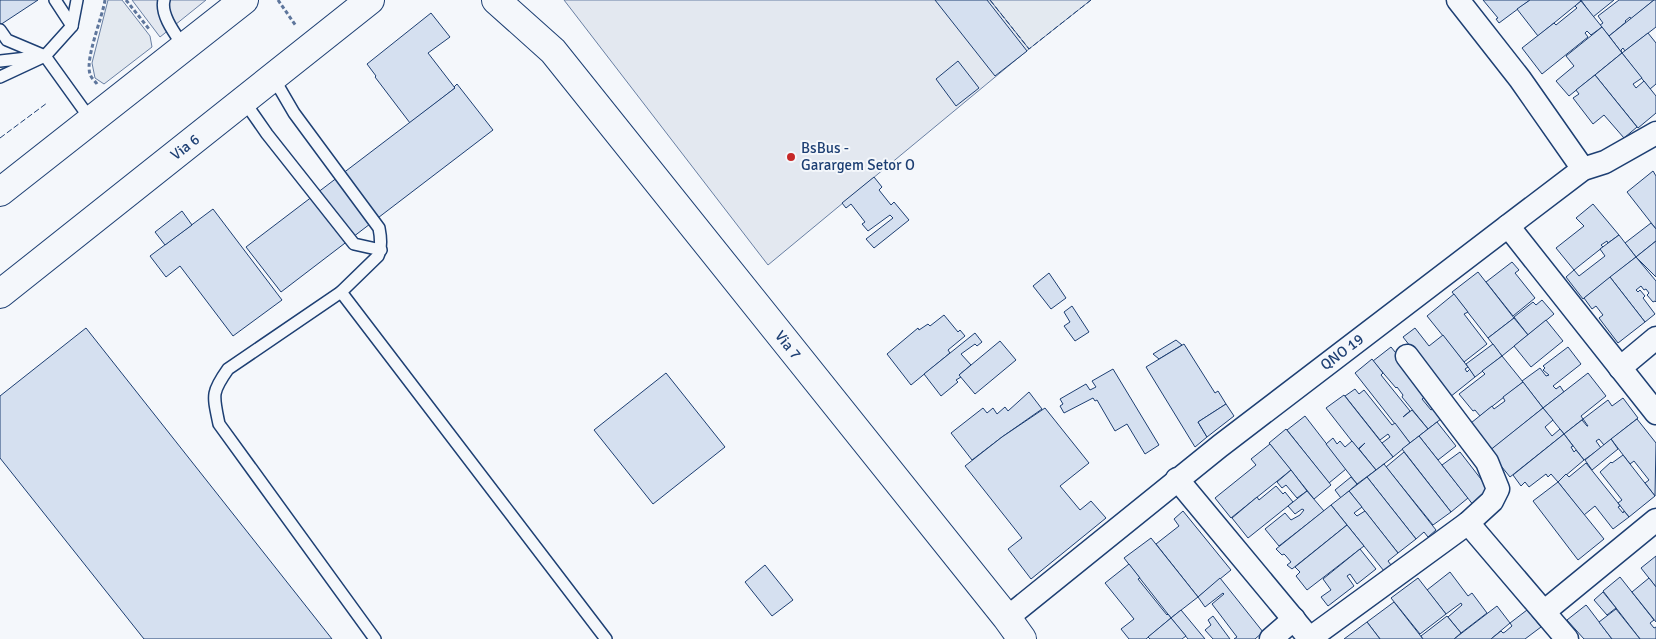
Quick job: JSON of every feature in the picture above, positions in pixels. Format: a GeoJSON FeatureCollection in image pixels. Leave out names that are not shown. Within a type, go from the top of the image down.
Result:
{"type":"FeatureCollection","features":[{"type":"Feature","properties":{"kind":"main road"},"geometry":{"type":"LineString","coordinates":[[0,192],[244,0]]}},
{"type":"Feature","properties":{"kind":"main road","name":"Via 6"},"geometry":{"type":"LineString","coordinates":[[0,294],[370,0]]}},
{"type":"Feature","properties":{"kind":"main road","name":"Via 7"},"geometry":{"type":"LineString","coordinates":[[496,0],[553,51]]}},
{"type":"Feature","properties":{"kind":"main road","name":"Via 7"},"geometry":{"type":"LineString","coordinates":[[524,0],[553,51],[1015,628]]}},
{"type":"Feature","properties":{"kind":"street"},"geometry":{"type":"LineString","coordinates":[[1458,0],[1520,79],[1583,170]]}},
{"type":"Feature","properties":{"kind":"street","name":"QNO 19"},"geometry":{"type":"LineString","coordinates":[[1015,628],[1177,480],[1583,170],[1605,162],[1656,133]]}},
{"type":"Feature","properties":{"kind":"street"},"geometry":{"type":"LineString","coordinates":[[1508,226],[1656,413]]}},
{"type":"Feature","properties":{"kind":"street"},"geometry":{"type":"LineString","coordinates":[[1620,368],[1656,338]]}},
{"type":"Feature","properties":{"kind":"street"},"geometry":{"type":"LineString","coordinates":[[1177,480],[1309,639],[1468,523],[1492,501],[1498,489],[1488,462],[1407,356]]}},
{"type":"Feature","properties":{"kind":"street"},"geometry":{"type":"LineString","coordinates":[[1545,611],[1656,520]]}},
{"type":"Feature","properties":{"kind":"street"},"geometry":{"type":"LineString","coordinates":[[1468,523],[1568,639]]}},
{"type":"Feature","properties":{"kind":"street"},"geometry":{"type":"LineString","coordinates":[[1271,639],[1294,619]]}},
{"type":"Feature","properties":{"kind":"lane"},"geometry":{"type":"LineString","coordinates":[[55,0],[72,26]]}},
{"type":"Feature","properties":{"kind":"lane"},"geometry":{"type":"LineString","coordinates":[[0,77],[45,56],[72,26],[77,0]]}},
{"type":"Feature","properties":{"kind":"lane"},"geometry":{"type":"LineString","coordinates":[[164,0],[162,3],[167,18],[184,47]]}},
{"type":"Feature","properties":{"kind":"lane"},"geometry":{"type":"LineString","coordinates":[[0,30],[7,40],[45,56],[91,120]]}},
{"type":"Feature","properties":{"kind":"lane"},"geometry":{"type":"LineString","coordinates":[[0,61],[45,56]]}},
{"type":"Feature","properties":{"kind":"lane"},"geometry":{"type":"LineString","coordinates":[[273,78],[294,113],[379,228],[380,250],[378,256],[341,292],[228,369],[216,386],[214,401],[218,424],[375,639]]}},
{"type":"Feature","properties":{"kind":"lane"},"geometry":{"type":"LineString","coordinates":[[244,100],[266,134],[354,244],[380,250]]}},
{"type":"Feature","properties":{"kind":"lane"},"geometry":{"type":"LineString","coordinates":[[341,292],[606,639]]}},
{"type":"Feature","properties":{"kind":"path"},"geometry":{"type":"LineString","coordinates":[[101,90],[90,76],[88,65],[105,0]]}},
{"type":"Feature","properties":{"kind":"path"},"geometry":{"type":"LineString","coordinates":[[126,0],[151,31]]}},
{"type":"Feature","properties":{"kind":"path"},"geometry":{"type":"LineString","coordinates":[[278,0],[312,46]]}},
{"type":"Feature","properties":{"kind":"shaded area"},"geometry":{"type":"Polygon","coordinates":[[[108,0],[122,0],[150,36],[152,47],[104,84],[95,78],[92,63],[108,0]]]}},
{"type":"Feature","properties":{"kind":"shaded area"},"geometry":{"type":"Polygon","coordinates":[[[132,0],[206,0],[160,37],[132,0]]]}},
{"type":"Feature","properties":{"kind":"shaded area","name":"BsBus - Garargem Setor O"},"geometry":{"type":"Polygon","coordinates":[[[564,0],[990,0],[1029,49],[768,265],[564,0]]]}},
{"type":"Feature","properties":{"kind":"shaded area"},"geometry":{"type":"Polygon","coordinates":[[[990,0],[1091,0],[1029,49],[990,0]]]}},
{"type":"Feature","properties":{"kind":"building"},"geometry":{"type":"Polygon","coordinates":[[[0,0],[38,0],[0,25],[0,0]]]}},
{"type":"Feature","properties":{"kind":"building"},"geometry":{"type":"Polygon","coordinates":[[[935,0],[987,0],[1027,51],[995,76],[935,0]]]}},
{"type":"Feature","properties":{"kind":"building"},"geometry":{"type":"Polygon","coordinates":[[[1483,0],[1530,0],[1499,23],[1496,19],[1498,18],[1483,0]]]}},
{"type":"Feature","properties":{"kind":"building"},"geometry":{"type":"Polygon","coordinates":[[[1530,0],[1581,1],[1538,36],[1517,9],[1530,0]]]}},
{"type":"Feature","properties":{"kind":"building"},"geometry":{"type":"Polygon","coordinates":[[[1581,0],[1614,0],[1593,17],[1581,0]]]}},
{"type":"Feature","properties":{"kind":"building"},"geometry":{"type":"Polygon","coordinates":[[[1619,0],[1654,0],[1631,19],[1630,17],[1625,21],[1609,36],[1600,25],[1603,23],[1598,16],[1619,0]]]}},
{"type":"Feature","properties":{"kind":"building"},"geometry":{"type":"Polygon","coordinates":[[[1656,0],[1656,27],[1625,51],[1623,48],[1621,50],[1622,53],[1609,36],[1656,0]]]}},
{"type":"Feature","properties":{"kind":"building"},"geometry":{"type":"Polygon","coordinates":[[[1581,1],[1602,27],[1591,35],[1587,31],[1585,33],[1588,37],[1542,74],[1522,48],[1554,23],[1556,25],[1577,8],[1575,6],[1581,1]]]}},
{"type":"Feature","properties":{"kind":"building"},"geometry":{"type":"Polygon","coordinates":[[[431,13],[450,37],[428,53],[455,88],[410,123],[367,64],[431,13]]]}},
{"type":"Feature","properties":{"kind":"building"},"geometry":{"type":"Polygon","coordinates":[[[1602,27],[1622,53],[1569,96],[1556,81],[1574,66],[1566,56],[1602,27]]]}},
{"type":"Feature","properties":{"kind":"building"},"geometry":{"type":"Polygon","coordinates":[[[1648,33],[1656,43],[1656,84],[1650,89],[1622,53],[1648,33]]]}},
{"type":"Feature","properties":{"kind":"building"},"geometry":{"type":"Polygon","coordinates":[[[1622,53],[1642,78],[1633,84],[1636,88],[1644,81],[1656,96],[1656,113],[1638,128],[1595,75],[1622,53]]]}},
{"type":"Feature","properties":{"kind":"building"},"geometry":{"type":"Polygon","coordinates":[[[958,61],[979,88],[956,106],[936,79],[958,61]]]}},
{"type":"Feature","properties":{"kind":"building"},"geometry":{"type":"Polygon","coordinates":[[[1595,75],[1637,127],[1624,138],[1604,115],[1593,124],[1573,98],[1579,94],[1576,90],[1595,75]]]}},
{"type":"Feature","properties":{"kind":"building"},"geometry":{"type":"Polygon","coordinates":[[[457,84],[493,130],[281,292],[246,247],[455,88],[457,84]]]}},
{"type":"Feature","properties":{"kind":"building"},"geometry":{"type":"Polygon","coordinates":[[[1653,171],[1656,176],[1656,229],[1627,192],[1653,171]]]}},
{"type":"Feature","properties":{"kind":"building"},"geometry":{"type":"Polygon","coordinates":[[[874,177],[882,187],[879,190],[891,205],[894,202],[909,220],[874,248],[866,239],[893,218],[890,215],[868,231],[862,224],[865,222],[851,204],[846,208],[842,203],[874,177]]]}},
{"type":"Feature","properties":{"kind":"building"},"geometry":{"type":"Polygon","coordinates":[[[1593,204],[1619,235],[1608,243],[1607,241],[1601,245],[1603,247],[1574,270],[1556,248],[1584,226],[1576,218],[1593,204]]]}},
{"type":"Feature","properties":{"kind":"building"},"geometry":{"type":"Polygon","coordinates":[[[213,209],[282,300],[233,336],[180,266],[166,277],[150,256],[213,209]]]}},
{"type":"Feature","properties":{"kind":"building"},"geometry":{"type":"Polygon","coordinates":[[[182,211],[192,225],[165,245],[155,232],[182,211]]]}},
{"type":"Feature","properties":{"kind":"building"},"geometry":{"type":"Polygon","coordinates":[[[1651,223],[1656,229],[1656,241],[1636,257],[1625,243],[1651,223]]]}},
{"type":"Feature","properties":{"kind":"building"},"geometry":{"type":"Polygon","coordinates":[[[1619,235],[1636,257],[1583,299],[1566,277],[1574,270],[1579,276],[1605,256],[1600,249],[1619,235]]]}},
{"type":"Feature","properties":{"kind":"building"},"geometry":{"type":"Polygon","coordinates":[[[1656,241],[1656,277],[1636,257],[1656,241]]]}},
{"type":"Feature","properties":{"kind":"building"},"geometry":{"type":"Polygon","coordinates":[[[1636,257],[1656,281],[1656,302],[1653,302],[1647,295],[1649,293],[1646,289],[1644,290],[1641,286],[1636,290],[1638,292],[1640,290],[1645,296],[1643,298],[1655,314],[1645,322],[1610,277],[1636,257]]]}},
{"type":"Feature","properties":{"kind":"building"},"geometry":{"type":"Polygon","coordinates":[[[1512,262],[1519,270],[1515,273],[1535,298],[1513,316],[1486,282],[1512,262]]]}},
{"type":"Feature","properties":{"kind":"building"},"geometry":{"type":"Polygon","coordinates":[[[1478,272],[1514,318],[1488,338],[1452,292],[1478,272]]]}},
{"type":"Feature","properties":{"kind":"building"},"geometry":{"type":"Polygon","coordinates":[[[1049,273],[1066,298],[1051,309],[1033,286],[1049,273]]]}},
{"type":"Feature","properties":{"kind":"building"},"geometry":{"type":"Polygon","coordinates":[[[1610,277],[1645,322],[1618,343],[1599,318],[1603,315],[1596,306],[1592,309],[1584,298],[1610,277]]]}},
{"type":"Feature","properties":{"kind":"building"},"geometry":{"type":"Polygon","coordinates":[[[1454,294],[1468,312],[1464,314],[1487,344],[1464,362],[1427,316],[1454,294]]]}},
{"type":"Feature","properties":{"kind":"building"},"geometry":{"type":"Polygon","coordinates":[[[1542,300],[1554,314],[1528,335],[1514,317],[1533,302],[1536,305],[1542,300]]]}},
{"type":"Feature","properties":{"kind":"building"},"geometry":{"type":"Polygon","coordinates":[[[1072,306],[1089,332],[1075,341],[1064,326],[1070,322],[1064,312],[1072,306]]]}},
{"type":"Feature","properties":{"kind":"building"},"geometry":{"type":"Polygon","coordinates":[[[944,315],[958,332],[960,330],[965,336],[948,350],[950,353],[911,385],[887,354],[918,328],[919,330],[928,324],[930,326],[944,315]]]}},
{"type":"Feature","properties":{"kind":"building"},"geometry":{"type":"Polygon","coordinates":[[[1514,318],[1528,335],[1502,356],[1488,338],[1514,318]]]}},
{"type":"Feature","properties":{"kind":"building"},"geometry":{"type":"Polygon","coordinates":[[[1546,320],[1563,341],[1531,367],[1514,346],[1546,320]]]}},
{"type":"Feature","properties":{"kind":"building"},"geometry":{"type":"Polygon","coordinates":[[[86,328],[332,639],[144,639],[0,458],[0,396],[86,328]]]}},
{"type":"Feature","properties":{"kind":"building"},"geometry":{"type":"Polygon","coordinates":[[[1415,328],[1429,346],[1443,335],[1468,367],[1465,369],[1467,372],[1470,369],[1475,377],[1450,397],[1403,337],[1415,328]]]}},
{"type":"Feature","properties":{"kind":"building"},"geometry":{"type":"Polygon","coordinates":[[[975,333],[982,342],[977,346],[975,344],[961,354],[971,365],[959,375],[961,377],[956,380],[958,382],[941,396],[924,374],[975,333]]]}},
{"type":"Feature","properties":{"kind":"building"},"geometry":{"type":"Polygon","coordinates":[[[1176,340],[1182,345],[1159,359],[1153,354],[1176,340]]]}},
{"type":"Feature","properties":{"kind":"building"},"geometry":{"type":"Polygon","coordinates":[[[1000,341],[1016,360],[975,394],[959,375],[1000,341]]]}},
{"type":"Feature","properties":{"kind":"building"},"geometry":{"type":"Polygon","coordinates":[[[1184,344],[1215,393],[1218,391],[1226,404],[1198,422],[1207,437],[1195,447],[1146,367],[1184,344]]]}},
{"type":"Feature","properties":{"kind":"building"},"geometry":{"type":"Polygon","coordinates":[[[1493,344],[1502,356],[1475,377],[1466,364],[1493,344]]]}},
{"type":"Feature","properties":{"kind":"building"},"geometry":{"type":"Polygon","coordinates":[[[1391,347],[1429,394],[1422,399],[1431,410],[1438,405],[1446,415],[1428,429],[1402,397],[1403,395],[1397,387],[1373,361],[1391,347]]]}},
{"type":"Feature","properties":{"kind":"building"},"geometry":{"type":"Polygon","coordinates":[[[1568,347],[1581,364],[1553,386],[1556,389],[1560,386],[1564,392],[1543,408],[1522,381],[1540,368],[1546,376],[1549,375],[1543,370],[1545,368],[1543,366],[1568,347]]]}},
{"type":"Feature","properties":{"kind":"building"},"geometry":{"type":"Polygon","coordinates":[[[1502,356],[1523,382],[1480,416],[1475,410],[1473,411],[1459,394],[1485,374],[1482,371],[1502,356]]]}},
{"type":"Feature","properties":{"kind":"building"},"geometry":{"type":"Polygon","coordinates":[[[1372,359],[1383,373],[1381,375],[1410,411],[1403,417],[1412,410],[1428,429],[1410,443],[1355,373],[1372,359]]]}},
{"type":"Feature","properties":{"kind":"building"},"geometry":{"type":"Polygon","coordinates":[[[1113,369],[1159,445],[1145,454],[1127,424],[1115,431],[1097,400],[1095,401],[1093,398],[1064,413],[1060,406],[1063,404],[1060,399],[1086,384],[1090,390],[1096,387],[1092,381],[1113,369]]]}},
{"type":"Feature","properties":{"kind":"building"},"geometry":{"type":"Polygon","coordinates":[[[666,373],[725,447],[653,504],[594,430],[666,373]]]}},
{"type":"Feature","properties":{"kind":"building"},"geometry":{"type":"Polygon","coordinates":[[[1588,373],[1606,396],[1581,416],[1583,419],[1564,434],[1543,408],[1588,373]]]}},
{"type":"Feature","properties":{"kind":"building"},"geometry":{"type":"Polygon","coordinates":[[[1523,382],[1543,408],[1486,454],[1466,427],[1492,406],[1494,409],[1505,401],[1503,397],[1523,382]]]}},
{"type":"Feature","properties":{"kind":"building"},"geometry":{"type":"Polygon","coordinates":[[[1355,389],[1359,394],[1364,390],[1392,425],[1395,423],[1410,443],[1393,457],[1382,443],[1390,437],[1388,434],[1380,440],[1345,396],[1355,389]]]}},
{"type":"Feature","properties":{"kind":"building"},"geometry":{"type":"Polygon","coordinates":[[[1029,392],[1042,409],[972,460],[951,433],[983,408],[987,413],[993,408],[997,414],[1005,407],[1008,411],[1029,392]]]}},
{"type":"Feature","properties":{"kind":"building"},"geometry":{"type":"Polygon","coordinates":[[[1344,395],[1393,457],[1376,470],[1359,449],[1365,443],[1358,449],[1326,408],[1344,395]]]}},
{"type":"Feature","properties":{"kind":"building"},"geometry":{"type":"Polygon","coordinates":[[[1623,398],[1638,418],[1604,445],[1599,439],[1596,441],[1601,448],[1584,460],[1564,434],[1582,420],[1588,426],[1583,419],[1608,400],[1612,406],[1623,398]]]}},
{"type":"Feature","properties":{"kind":"building"},"geometry":{"type":"Polygon","coordinates":[[[1226,404],[1234,416],[1207,437],[1198,422],[1226,404]]]}},
{"type":"Feature","properties":{"kind":"building"},"geometry":{"type":"Polygon","coordinates":[[[1045,408],[1089,463],[1060,486],[1080,510],[1091,501],[1106,518],[1031,579],[1008,549],[1022,538],[965,466],[1002,437],[1045,408]]]}},
{"type":"Feature","properties":{"kind":"building"},"geometry":{"type":"Polygon","coordinates":[[[1543,408],[1553,420],[1545,427],[1552,436],[1560,429],[1564,434],[1510,477],[1489,451],[1543,408]]]}},
{"type":"Feature","properties":{"kind":"building"},"geometry":{"type":"Polygon","coordinates":[[[1305,416],[1346,469],[1329,483],[1287,430],[1305,416]]]}},
{"type":"Feature","properties":{"kind":"building"},"geometry":{"type":"Polygon","coordinates":[[[1637,419],[1656,443],[1655,496],[1645,483],[1649,480],[1634,461],[1630,464],[1611,439],[1637,419]]]}},
{"type":"Feature","properties":{"kind":"building"},"geometry":{"type":"Polygon","coordinates":[[[1437,422],[1456,446],[1438,460],[1419,436],[1437,422]]]}},
{"type":"Feature","properties":{"kind":"building"},"geometry":{"type":"Polygon","coordinates":[[[1286,429],[1331,485],[1314,499],[1269,443],[1286,429]]]}},
{"type":"Feature","properties":{"kind":"building"},"geometry":{"type":"Polygon","coordinates":[[[1564,434],[1573,446],[1571,447],[1574,452],[1576,450],[1584,460],[1558,482],[1551,474],[1548,477],[1546,474],[1529,487],[1525,482],[1521,486],[1513,475],[1564,434]]]}},
{"type":"Feature","properties":{"kind":"building"},"geometry":{"type":"Polygon","coordinates":[[[1419,436],[1468,498],[1451,512],[1402,449],[1419,436]]]}},
{"type":"Feature","properties":{"kind":"building"},"geometry":{"type":"Polygon","coordinates":[[[1333,438],[1337,444],[1340,441],[1345,447],[1352,441],[1376,470],[1357,484],[1326,444],[1333,438]]]}},
{"type":"Feature","properties":{"kind":"building"},"geometry":{"type":"Polygon","coordinates":[[[1611,439],[1618,449],[1592,470],[1585,460],[1611,439]]]}},
{"type":"Feature","properties":{"kind":"building"},"geometry":{"type":"Polygon","coordinates":[[[1270,444],[1291,470],[1231,518],[1215,498],[1256,465],[1251,459],[1270,444]]]}},
{"type":"Feature","properties":{"kind":"building"},"geometry":{"type":"Polygon","coordinates":[[[1404,452],[1451,512],[1433,525],[1386,467],[1404,452]]]}},
{"type":"Feature","properties":{"kind":"building"},"geometry":{"type":"Polygon","coordinates":[[[1460,452],[1491,492],[1474,506],[1442,465],[1460,452]]]}},
{"type":"Feature","properties":{"kind":"building"},"geometry":{"type":"Polygon","coordinates":[[[1623,455],[1655,496],[1629,517],[1618,503],[1622,500],[1600,472],[1611,462],[1623,455]]]}},
{"type":"Feature","properties":{"kind":"building"},"geometry":{"type":"Polygon","coordinates":[[[1586,463],[1618,503],[1620,506],[1618,507],[1629,517],[1613,529],[1595,506],[1584,515],[1558,482],[1566,474],[1569,477],[1586,463]]]}},
{"type":"Feature","properties":{"kind":"building"},"geometry":{"type":"Polygon","coordinates":[[[1384,464],[1436,530],[1428,537],[1424,532],[1416,539],[1367,477],[1384,464]]]}},
{"type":"Feature","properties":{"kind":"building"},"geometry":{"type":"Polygon","coordinates":[[[1291,470],[1307,491],[1297,498],[1286,485],[1282,488],[1277,482],[1291,470]]]}},
{"type":"Feature","properties":{"kind":"building"},"geometry":{"type":"Polygon","coordinates":[[[1351,477],[1357,484],[1341,498],[1335,490],[1351,477]]]}},
{"type":"Feature","properties":{"kind":"building"},"geometry":{"type":"Polygon","coordinates":[[[1367,477],[1416,539],[1398,553],[1349,491],[1367,477]]]}},
{"type":"Feature","properties":{"kind":"building"},"geometry":{"type":"Polygon","coordinates":[[[1558,482],[1604,539],[1578,560],[1533,501],[1558,482]]]}},
{"type":"Feature","properties":{"kind":"building"},"geometry":{"type":"Polygon","coordinates":[[[1276,486],[1283,494],[1285,492],[1293,502],[1248,538],[1232,518],[1257,497],[1259,500],[1276,486]]]}},
{"type":"Feature","properties":{"kind":"building"},"geometry":{"type":"Polygon","coordinates":[[[1307,491],[1324,511],[1279,546],[1265,529],[1285,513],[1291,520],[1300,515],[1304,510],[1302,509],[1295,514],[1288,506],[1307,491]]]}},
{"type":"Feature","properties":{"kind":"building"},"geometry":{"type":"Polygon","coordinates":[[[1349,491],[1362,507],[1354,513],[1357,516],[1365,511],[1398,553],[1388,561],[1391,565],[1384,571],[1331,505],[1349,491]]]}},
{"type":"Feature","properties":{"kind":"building"},"geometry":{"type":"Polygon","coordinates":[[[1331,505],[1347,525],[1292,569],[1287,565],[1291,562],[1276,549],[1331,505]]]}},
{"type":"Feature","properties":{"kind":"building"},"geometry":{"type":"Polygon","coordinates":[[[1183,511],[1231,570],[1198,597],[1156,544],[1179,526],[1174,519],[1183,511]]]}},
{"type":"Feature","properties":{"kind":"building"},"geometry":{"type":"Polygon","coordinates":[[[1347,525],[1364,546],[1307,590],[1296,576],[1300,572],[1295,567],[1347,525]]]}},
{"type":"Feature","properties":{"kind":"building"},"geometry":{"type":"Polygon","coordinates":[[[1151,538],[1198,597],[1171,618],[1124,558],[1151,538]]]}},
{"type":"Feature","properties":{"kind":"building"},"geometry":{"type":"Polygon","coordinates":[[[1360,549],[1376,569],[1357,584],[1350,574],[1347,576],[1354,586],[1328,606],[1321,597],[1331,590],[1323,579],[1360,549]]]}},
{"type":"Feature","properties":{"kind":"building"},"geometry":{"type":"Polygon","coordinates":[[[1656,556],[1656,587],[1641,568],[1656,556]]]}},
{"type":"Feature","properties":{"kind":"building"},"geometry":{"type":"Polygon","coordinates":[[[1129,564],[1140,578],[1138,579],[1171,618],[1146,639],[1129,639],[1121,629],[1134,619],[1105,583],[1129,564]]]}},
{"type":"Feature","properties":{"kind":"building"},"geometry":{"type":"Polygon","coordinates":[[[765,565],[793,600],[772,616],[745,582],[765,565]]]}},
{"type":"Feature","properties":{"kind":"building"},"geometry":{"type":"Polygon","coordinates":[[[1450,572],[1468,596],[1472,593],[1487,613],[1461,633],[1448,617],[1462,605],[1461,603],[1446,614],[1427,590],[1450,572]]]}},
{"type":"Feature","properties":{"kind":"building"},"geometry":{"type":"Polygon","coordinates":[[[1620,577],[1654,620],[1650,623],[1654,628],[1656,627],[1656,639],[1640,639],[1603,591],[1620,577]]]}},
{"type":"Feature","properties":{"kind":"building"},"geometry":{"type":"Polygon","coordinates":[[[1220,578],[1263,632],[1255,639],[1234,639],[1237,637],[1212,604],[1223,593],[1205,607],[1198,597],[1220,578]]]}},
{"type":"Feature","properties":{"kind":"building"},"geometry":{"type":"Polygon","coordinates":[[[1418,578],[1446,614],[1420,634],[1391,598],[1418,578]]]}},
{"type":"Feature","properties":{"kind":"building"},"geometry":{"type":"Polygon","coordinates":[[[1649,578],[1656,587],[1656,622],[1632,592],[1649,578]]]}},
{"type":"Feature","properties":{"kind":"building"},"geometry":{"type":"Polygon","coordinates":[[[1603,592],[1616,608],[1607,615],[1594,600],[1603,592]]]}},
{"type":"Feature","properties":{"kind":"building"},"geometry":{"type":"Polygon","coordinates":[[[1394,602],[1423,639],[1380,639],[1367,622],[1394,602]]]}},
{"type":"Feature","properties":{"kind":"building"},"geometry":{"type":"Polygon","coordinates":[[[1586,605],[1612,639],[1584,639],[1567,620],[1586,605]]]}},
{"type":"Feature","properties":{"kind":"building"},"geometry":{"type":"Polygon","coordinates":[[[1497,606],[1510,623],[1491,639],[1454,639],[1497,606]]]}},
{"type":"Feature","properties":{"kind":"building"},"geometry":{"type":"Polygon","coordinates":[[[1616,609],[1640,639],[1612,639],[1599,622],[1616,609]]]}},
{"type":"Feature","properties":{"kind":"building"},"geometry":{"type":"Polygon","coordinates":[[[1181,610],[1205,639],[1188,639],[1171,618],[1181,610]]]}},
{"type":"Feature","properties":{"kind":"building"},"geometry":{"type":"Polygon","coordinates":[[[1527,610],[1541,627],[1525,639],[1491,639],[1501,631],[1505,632],[1512,626],[1510,623],[1527,610]]]}},
{"type":"Feature","properties":{"kind":"building"},"geometry":{"type":"Polygon","coordinates":[[[1213,616],[1230,639],[1213,639],[1205,630],[1211,625],[1208,620],[1213,616]]]}},
{"type":"Feature","properties":{"kind":"building"},"geometry":{"type":"Polygon","coordinates":[[[1447,616],[1461,633],[1454,639],[1423,639],[1421,636],[1447,616]]]}},
{"type":"Feature","properties":{"kind":"building"},"geometry":{"type":"Polygon","coordinates":[[[1171,618],[1186,636],[1182,639],[1150,639],[1148,637],[1171,618]]]}},
{"type":"Feature","properties":{"kind":"building"},"geometry":{"type":"Polygon","coordinates":[[[1367,622],[1380,639],[1344,639],[1367,622]]]}},
{"type":"Feature","properties":{"kind":"fence"},"geometry":{"type":"LineString","coordinates":[[990,0],[1029,49],[1091,0]]}},
{"type":"Feature","properties":{"kind":"fence"},"geometry":{"type":"LineString","coordinates":[[0,138],[47,103]]}},
{"type":"Feature","properties":{"kind":"place","name":"BsBus - Garargem Setor O"},"geometry":{"type":"Point","coordinates":[791,157]}}]}
